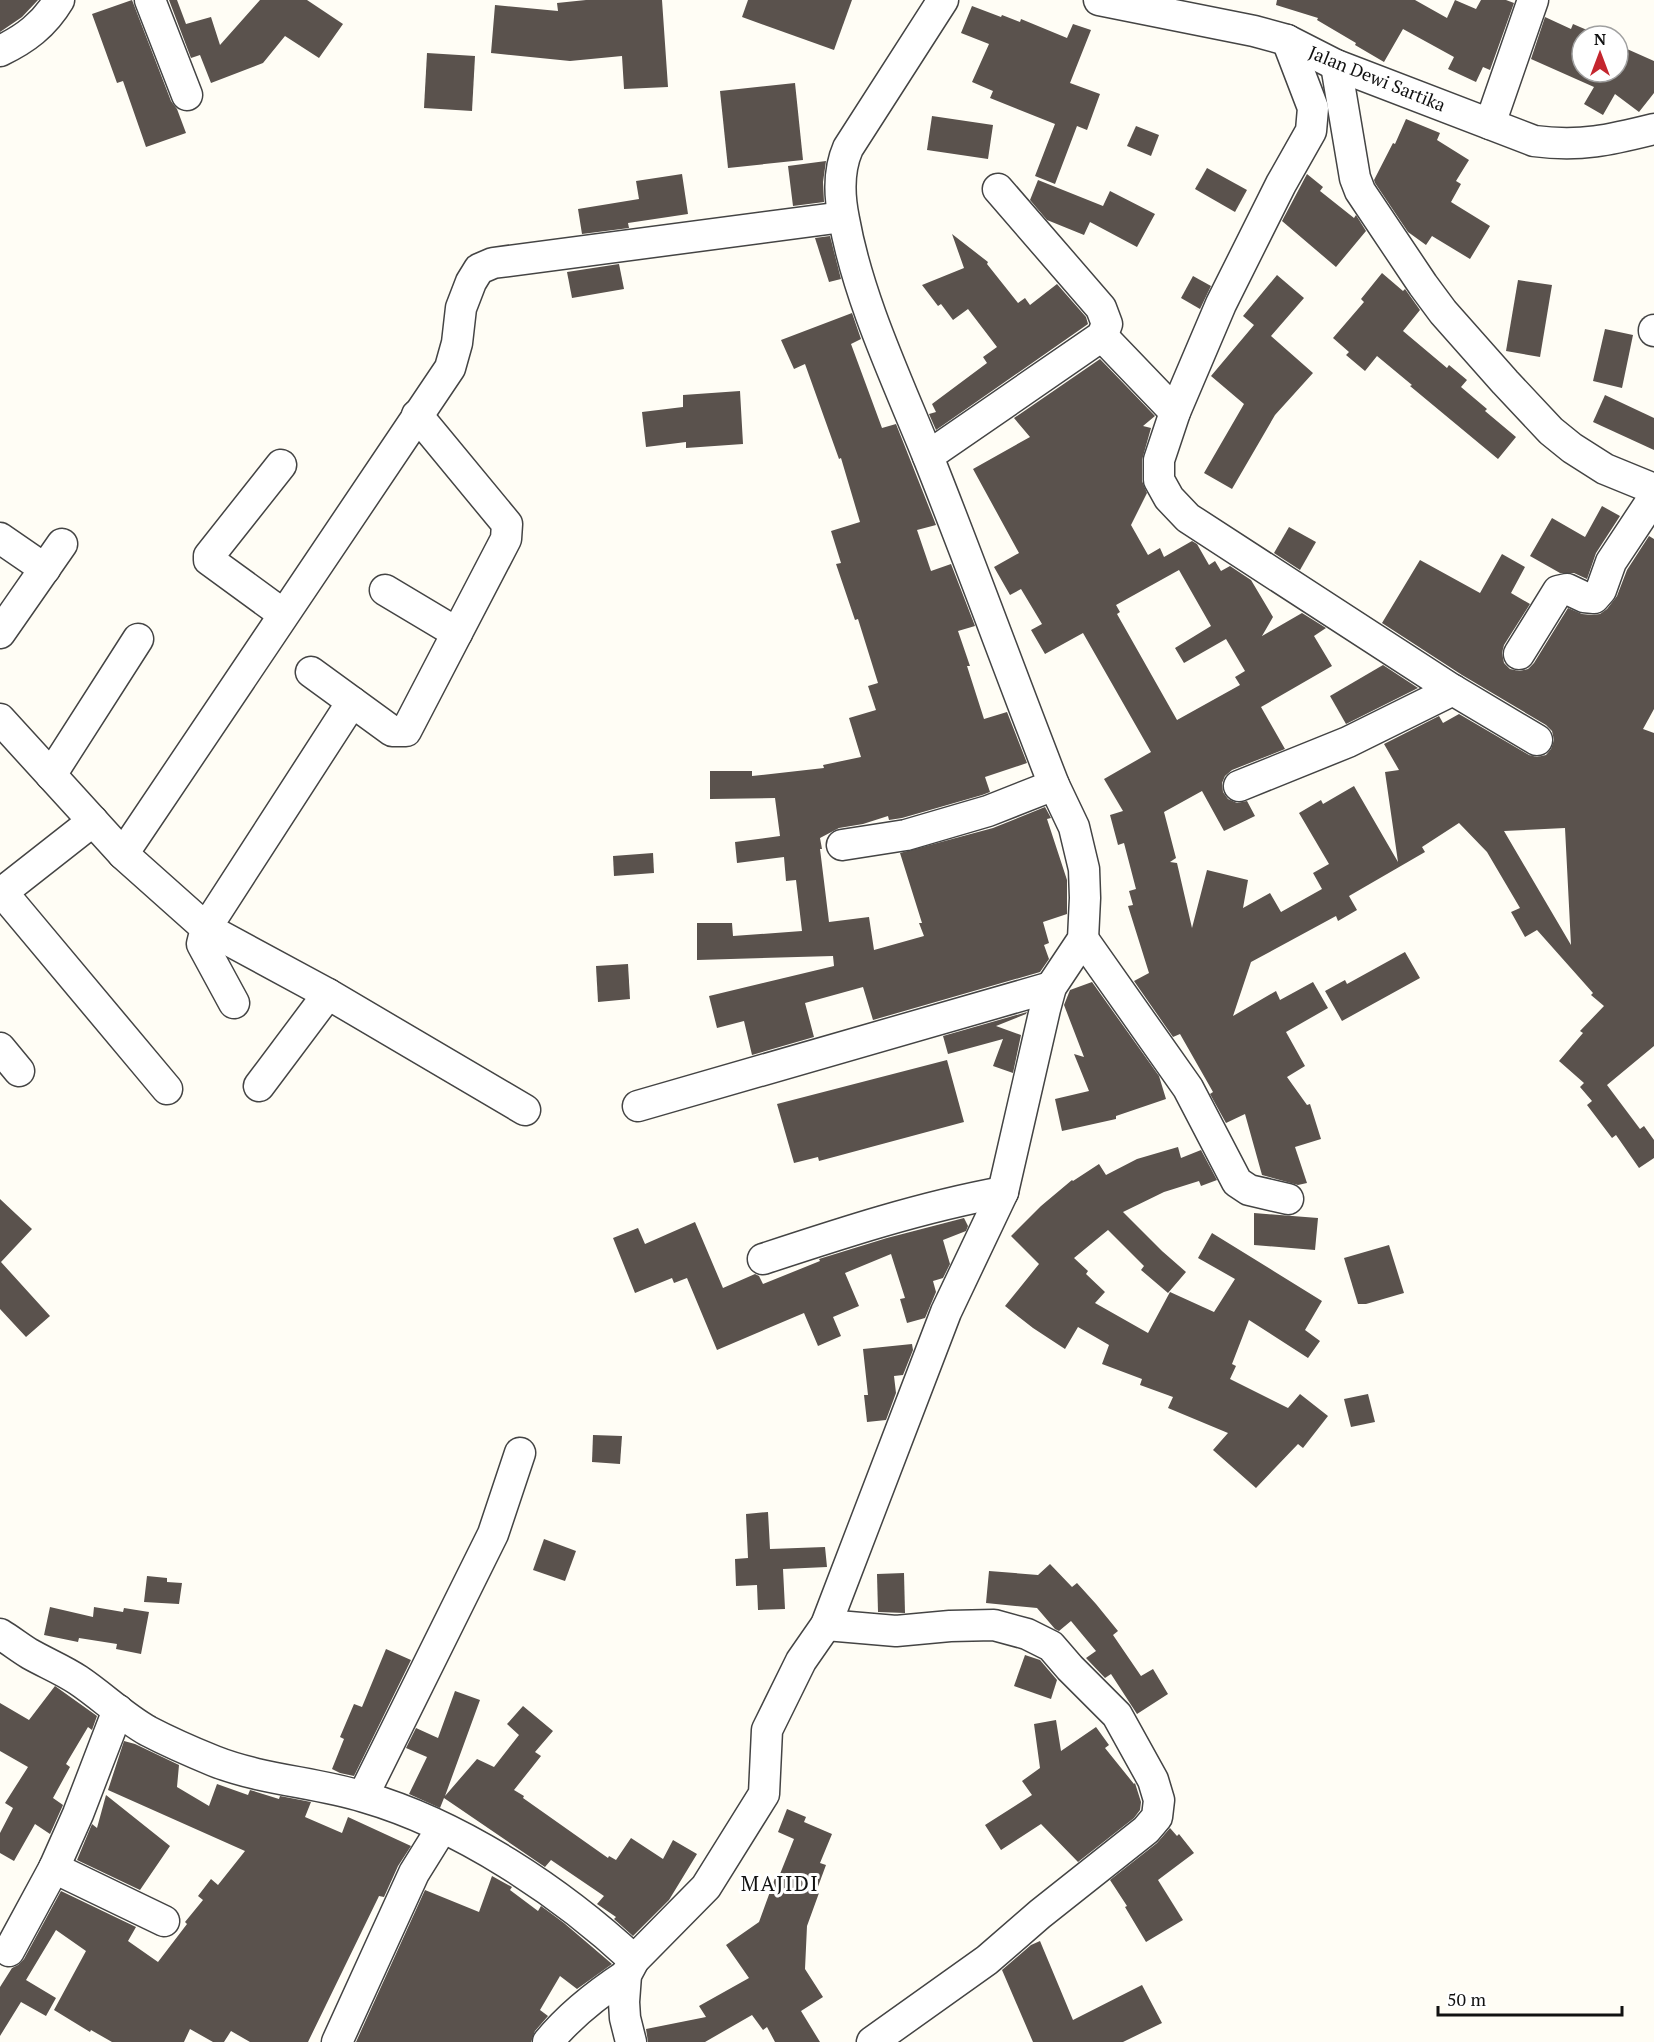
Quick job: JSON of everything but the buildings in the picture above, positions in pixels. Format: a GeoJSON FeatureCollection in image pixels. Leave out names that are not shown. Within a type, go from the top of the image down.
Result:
{"type":"FeatureCollection","features":[{"type":"Feature","properties":{"kind":"street"},"geometry":{"type":"LineString","coordinates":[[0,51],[22,41],[40,26],[59,0]]}},
{"type":"Feature","properties":{"kind":"street"},"geometry":{"type":"LineString","coordinates":[[150,0],[187,95]]}},
{"type":"Feature","properties":{"kind":"street"},"geometry":{"type":"LineString","coordinates":[[548,2042],[600,1991],[630,1967],[706,1887],[764,1794],[767,1730],[801,1661],[826,1625],[946,1312],[1003,1192],[1042,1020],[1052,987],[1083,939],[1084,869],[1074,827],[1054,785],[928,456],[877,332],[843,217],[840,183],[843,161],[848,148],[943,0]]}},
{"type":"Feature","properties":{"kind":"street","name":"Jalan Dewi Sartika"},"geometry":{"type":"LineString","coordinates":[[1099,0],[1287,40],[1336,65],[1534,141],[1562,144],[1607,141],[1654,129]]}},
{"type":"Feature","properties":{"kind":"street"},"geometry":{"type":"LineString","coordinates":[[1490,124],[1533,0]]}},
{"type":"Feature","properties":{"kind":"street"},"geometry":{"type":"LineString","coordinates":[[1287,40],[1313,108],[1311,131],[1281,184],[1221,304],[1174,412],[1160,460],[1159,480],[1169,498],[1188,518],[1453,690],[1537,740]]}},
{"type":"Feature","properties":{"kind":"street"},"geometry":{"type":"LineString","coordinates":[[1336,65],[1355,178],[1366,200],[1443,312],[1551,431],[1572,448],[1605,469],[1654,489]]}},
{"type":"Feature","properties":{"kind":"street"},"geometry":{"type":"LineString","coordinates":[[928,456],[1102,336],[1107,324],[1101,308],[998,189]]}},
{"type":"Feature","properties":{"kind":"street"},"geometry":{"type":"LineString","coordinates":[[123,854],[450,368],[457,343],[461,308],[471,282],[479,269],[493,263],[843,217]]}},
{"type":"Feature","properties":{"kind":"street"},"geometry":{"type":"LineString","coordinates":[[1102,336],[1174,412]]}},
{"type":"Feature","properties":{"kind":"street"},"geometry":{"type":"LineString","coordinates":[[311,672],[392,731],[406,731],[506,539],[507,524],[417,415]]}},
{"type":"Feature","properties":{"kind":"street"},"geometry":{"type":"LineString","coordinates":[[281,465],[209,556],[209,560],[284,614]]}},
{"type":"Feature","properties":{"kind":"street"},"geometry":{"type":"LineString","coordinates":[[1519,654],[1558,591],[1566,589],[1584,597],[1594,598],[1601,590],[1611,562],[1654,497]]}},
{"type":"Feature","properties":{"kind":"street"},"geometry":{"type":"LineString","coordinates":[[0,538],[45,569]]}},
{"type":"Feature","properties":{"kind":"street"},"geometry":{"type":"LineString","coordinates":[[0,633],[62,544]]}},
{"type":"Feature","properties":{"kind":"street"},"geometry":{"type":"LineString","coordinates":[[384,590],[457,633]]}},
{"type":"Feature","properties":{"kind":"street"},"geometry":{"type":"LineString","coordinates":[[51,775],[138,639]]}},
{"type":"Feature","properties":{"kind":"street"},"geometry":{"type":"LineString","coordinates":[[1239,786],[1348,742],[1453,690]]}},
{"type":"Feature","properties":{"kind":"street"},"geometry":{"type":"LineString","coordinates":[[234,1002],[202,944],[206,928],[351,702]]}},
{"type":"Feature","properties":{"kind":"street"},"geometry":{"type":"LineString","coordinates":[[0,719],[123,854],[206,928],[328,994],[525,1110]]}},
{"type":"Feature","properties":{"kind":"street"},"geometry":{"type":"LineString","coordinates":[[842,845],[916,832],[988,811],[1054,785]]}},
{"type":"Feature","properties":{"kind":"street"},"geometry":{"type":"LineString","coordinates":[[93,821],[1,893],[167,1089]]}},
{"type":"Feature","properties":{"kind":"street"},"geometry":{"type":"LineString","coordinates":[[1083,939],[1188,1088],[1237,1182],[1249,1190],[1288,1199]]}},
{"type":"Feature","properties":{"kind":"street"},"geometry":{"type":"LineString","coordinates":[[638,1106],[1052,987]]}},
{"type":"Feature","properties":{"kind":"street"},"geometry":{"type":"LineString","coordinates":[[259,1086],[328,994]]}},
{"type":"Feature","properties":{"kind":"street"},"geometry":{"type":"LineString","coordinates":[[0,1048],[20,1071]]}},
{"type":"Feature","properties":{"kind":"street"},"geometry":{"type":"LineString","coordinates":[[763,1259],[910,1213],[1003,1192]]}},
{"type":"Feature","properties":{"kind":"street"},"geometry":{"type":"LineString","coordinates":[[363,1796],[493,1534],[520,1453]]}},
{"type":"Feature","properties":{"kind":"street"},"geometry":{"type":"LineString","coordinates":[[826,1625],[896,1631],[994,1625],[1027,1634],[1051,1646],[1117,1715],[1153,1780],[1159,1800],[1157,1817],[1146,1830],[1040,1914],[987,1960],[872,2042]]}},
{"type":"Feature","properties":{"kind":"street"},"geometry":{"type":"LineString","coordinates":[[0,1634],[77,1680],[147,1731],[216,1762],[265,1776],[363,1796],[394,1806],[500,1859],[546,1889],[614,1941],[630,1967],[625,2018],[632,2042]]}},
{"type":"Feature","properties":{"kind":"street"},"geometry":{"type":"LineString","coordinates":[[9,1951],[54,1868],[78,1814],[118,1710]]}},
{"type":"Feature","properties":{"kind":"street"},"geometry":{"type":"LineString","coordinates":[[337,2042],[414,1873],[442,1828]]}},
{"type":"Feature","properties":{"kind":"street"},"geometry":{"type":"LineString","coordinates":[[54,1868],[164,1921]]}},
{"type":"Feature","properties":{"kind":"district","name":"MAJIDI"},"geometry":{"type":"Point","coordinates":[780,1884]}}]}
